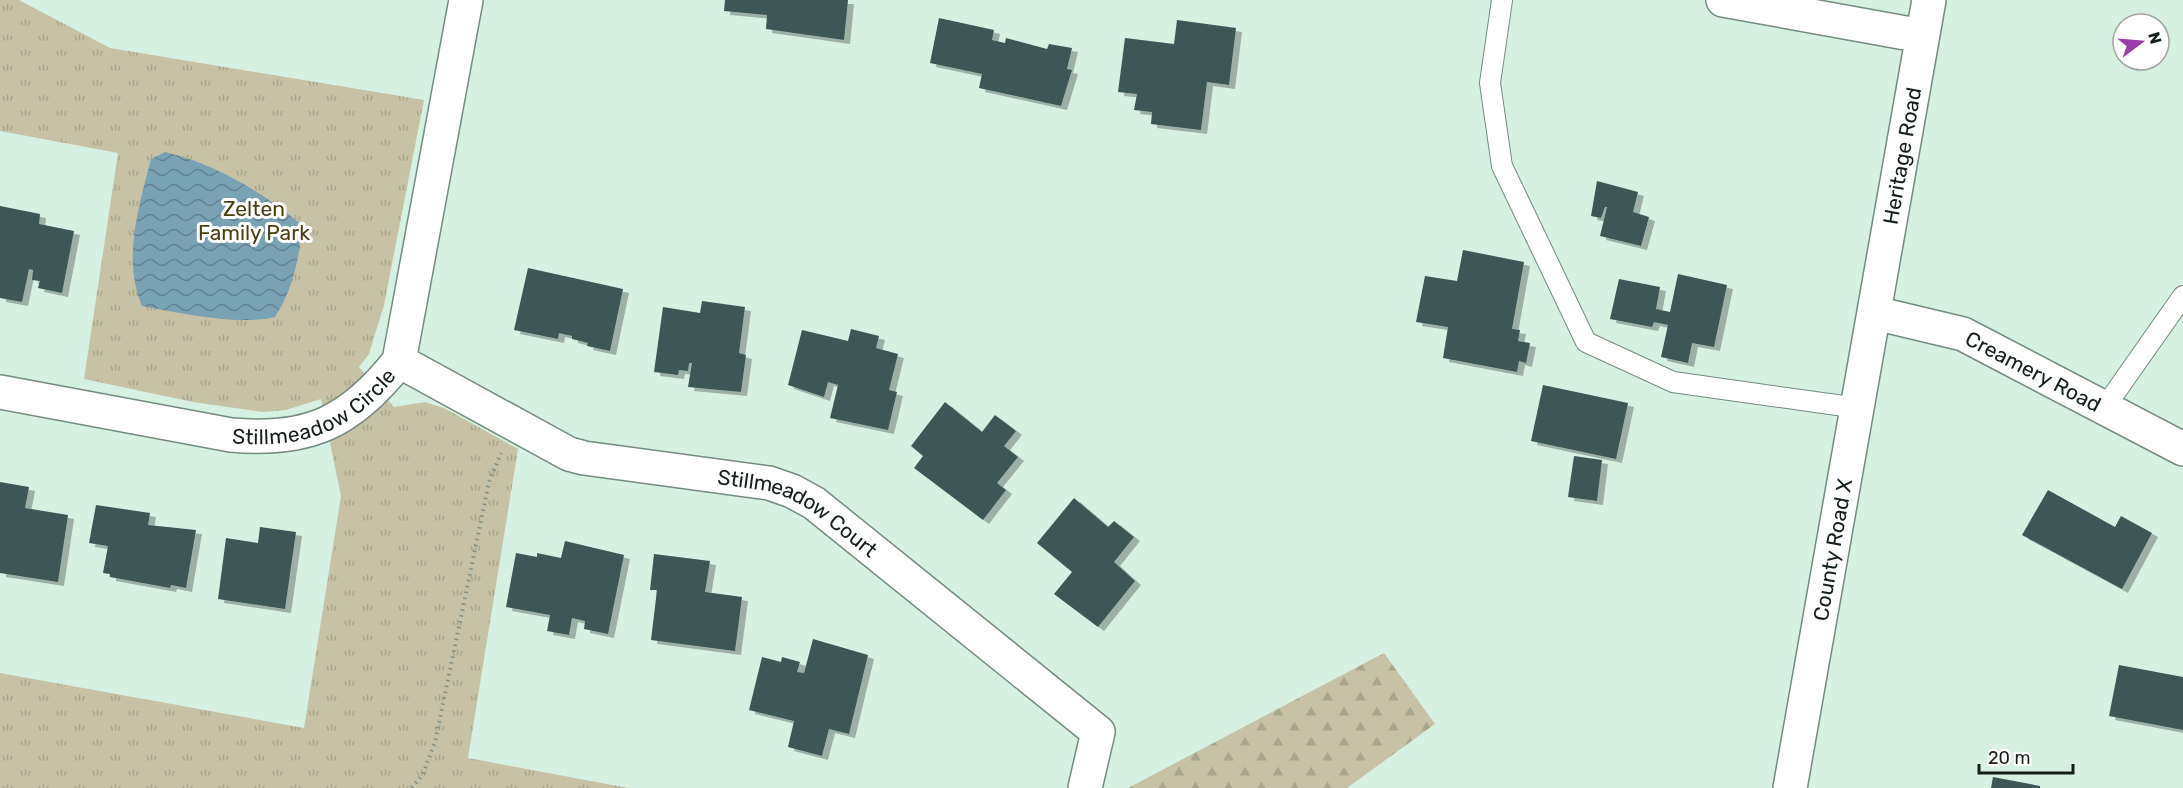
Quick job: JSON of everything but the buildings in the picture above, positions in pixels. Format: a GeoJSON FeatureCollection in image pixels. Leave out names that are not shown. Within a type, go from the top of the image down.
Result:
{"type":"FeatureCollection","features":[{"type":"Feature","properties":{"kind":"street","name":"Stillmeadow Circle"},"geometry":{"type":"LineString","coordinates":[[0,392],[231,435],[266,438],[321,427],[349,412],[380,386],[399,361],[466,0]]}},
{"type":"Feature","properties":{"kind":"street"},"geometry":{"type":"LineString","coordinates":[[1723,0],[1922,36]]}},
{"type":"Feature","properties":{"kind":"street","name":"Heritage Road"},"geometry":{"type":"LineString","coordinates":[[1875,313],[1929,0]]}},
{"type":"Feature","properties":{"kind":"street","name":"County Road X"},"geometry":{"type":"LineString","coordinates":[[1790,788],[1875,313]]}},
{"type":"Feature","properties":{"kind":"street","name":"Creamery Road"},"geometry":{"type":"LineString","coordinates":[[1875,313],[1963,334],[2183,449]]}},
{"type":"Feature","properties":{"kind":"street","name":"Stillmeadow Court"},"geometry":{"type":"LineString","coordinates":[[399,361],[569,454],[584,458],[769,483],[814,502],[1098,732],[1085,788]]}},
{"type":"Feature","properties":{"kind":"lane"},"geometry":{"type":"LineString","coordinates":[[1502,0],[1490,83],[1502,166],[1586,342],[1673,382],[1858,408]]}},
{"type":"Feature","properties":{"kind":"lane"},"geometry":{"type":"LineString","coordinates":[[2105,407],[2183,296]]}},
{"type":"Feature","properties":{"kind":"path"},"geometry":{"type":"LineString","coordinates":[[412,788],[423,774],[430,759],[489,482],[515,425]]}},
{"type":"Feature","properties":{"kind":"green space","name":"Zelten Family Park"},"geometry":{"type":"Polygon","coordinates":[[[0,0],[19,0],[110,48],[424,100],[384,305],[369,354],[359,367],[394,407],[425,402],[444,408],[518,449],[468,758],[628,788],[0,788],[0,673],[304,728],[341,496],[321,399],[286,410],[263,412],[193,402],[84,379],[118,153],[0,131],[0,0]]]}},
{"type":"Feature","properties":{"kind":"green space"},"geometry":{"type":"Polygon","coordinates":[[[1384,653],[1435,724],[1347,788],[1128,788],[1384,653]]]}},
{"type":"Feature","properties":{"kind":"water"},"geometry":{"type":"Polygon","coordinates":[[[165,152],[220,171],[237,180],[301,224],[294,273],[275,317],[227,319],[142,306],[133,270],[134,232],[151,159],[165,152]]]}}]}
